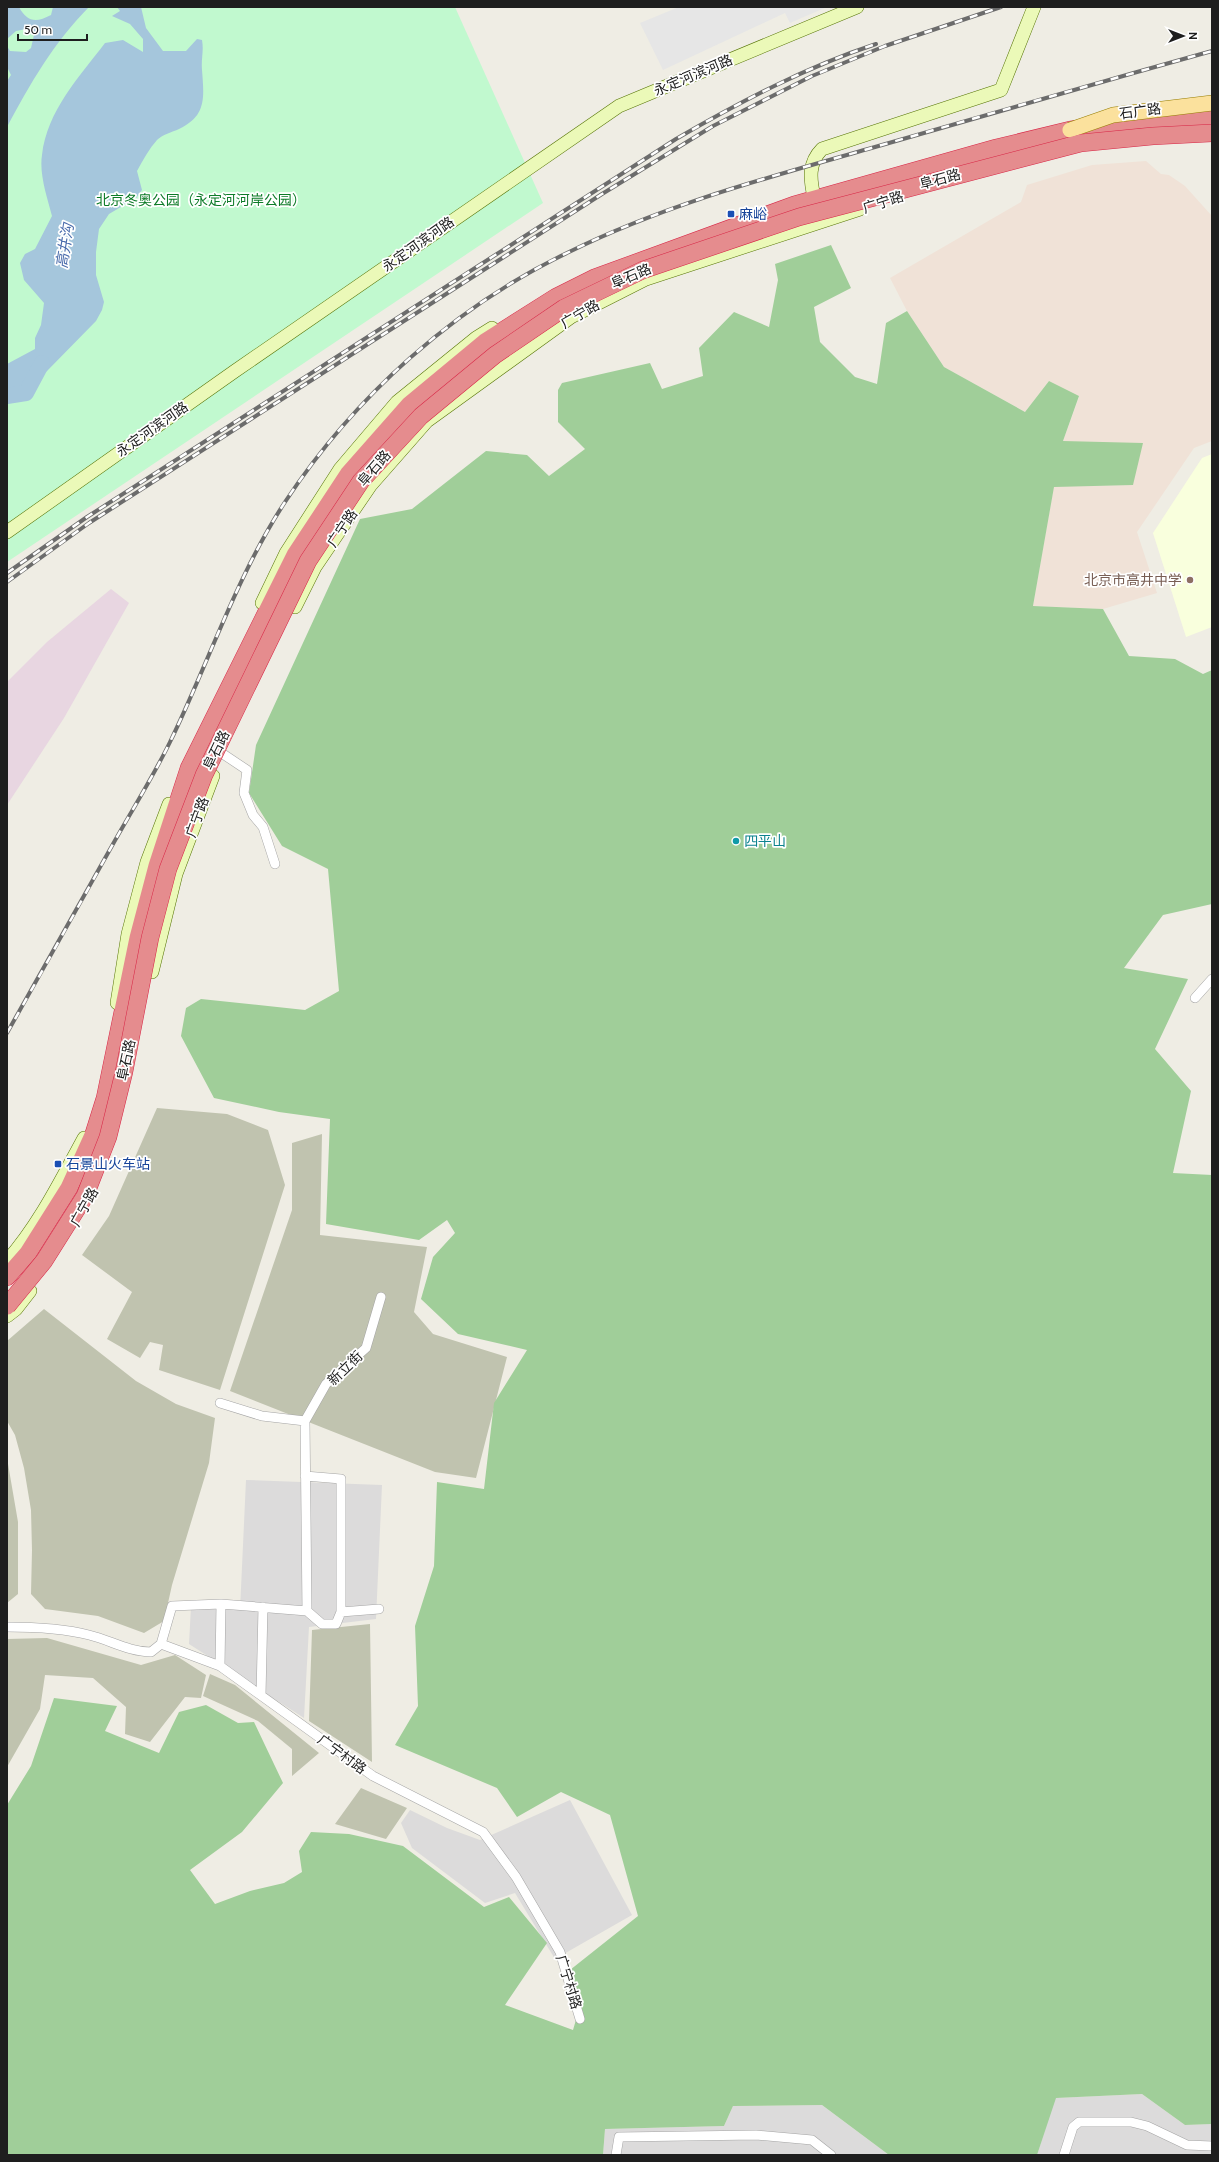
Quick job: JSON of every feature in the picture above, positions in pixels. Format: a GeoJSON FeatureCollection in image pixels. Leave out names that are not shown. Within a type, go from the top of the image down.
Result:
{"type":"FeatureCollection","features":[{"type":"Feature","properties":{"kind":"highway","name":"阜石路"},"geometry":{"type":"LineString","coordinates":[[7,1277],[28,1254],[69,1188],[94,1133],[105,1098],[138,938],[157,866],[189,768],[295,555],[349,473],[409,405],[485,342],[556,297],[594,278],[794,205],[996,148],[1070,130],[1139,120],[1212,119]]}},
{"type":"Feature","properties":{"kind":"highway","name":"阜石路"},"geometry":{"type":"LineString","coordinates":[[7,1306],[44,1261],[85,1196],[108,1136],[124,1072],[150,938],[168,869],[204,775],[308,561],[361,481],[421,416],[495,355],[564,308],[643,270],[799,217],[1080,143],[1154,136],[1212,134]]}},
{"type":"Feature","properties":{"kind":"main road","name":"石广路"},"geometry":{"type":"LineString","coordinates":[[1070,130],[1113,115],[1212,103]]}},
{"type":"Feature","properties":{"kind":"street","name":"永定河滨河路"},"geometry":{"type":"LineString","coordinates":[[7,532],[235,371],[619,106],[857,7]]}},
{"type":"Feature","properties":{"kind":"street"},"geometry":{"type":"LineString","coordinates":[[814,197],[810,179],[812,165],[815,157],[822,149],[1001,90],[1034,7]]}},
{"type":"Feature","properties":{"kind":"street","name":"广宁路"},"geometry":{"type":"LineString","coordinates":[[7,1261],[18,1248],[58,1188],[85,1136],[97,1104],[106,1069],[128,934],[147,862],[184,768],[286,553],[340,469],[398,402],[476,338],[553,291],[630,258],[733,221],[993,144],[1061,127],[1212,107]]}},
{"type":"Feature","properties":{"kind":"street","name":"广宁路"},"geometry":{"type":"LineString","coordinates":[[7,1316],[16,1309],[51,1264],[91,1198],[116,1139],[159,939],[176,874],[212,778],[244,706],[315,567],[370,486],[427,421],[571,317],[646,279],[966,175],[1073,147],[1155,135],[1212,134]]}},
{"type":"Feature","properties":{"kind":"street"},"geometry":{"type":"LineString","coordinates":[[223,754],[247,770],[244,793],[253,815],[263,827],[275,864]]}},
{"type":"Feature","properties":{"kind":"street"},"geometry":{"type":"LineString","coordinates":[[1195,998],[1212,979]]}},
{"type":"Feature","properties":{"kind":"street","name":"新立街"},"geometry":{"type":"LineString","coordinates":[[305,1421],[326,1384],[366,1348],[381,1297]]}},
{"type":"Feature","properties":{"kind":"street"},"geometry":{"type":"LineString","coordinates":[[220,1403],[262,1416],[305,1421],[307,1611]]}},
{"type":"Feature","properties":{"kind":"street"},"geometry":{"type":"LineString","coordinates":[[7,1627],[45,1627],[89,1635],[138,1652],[151,1652],[161,1644],[172,1606],[221,1604],[307,1611],[322,1624],[336,1624],[341,1612],[341,1479],[305,1476]]}},
{"type":"Feature","properties":{"kind":"street"},"geometry":{"type":"LineString","coordinates":[[220,1666],[221,1604]]}},
{"type":"Feature","properties":{"kind":"street"},"geometry":{"type":"LineString","coordinates":[[261,1695],[263,1607]]}},
{"type":"Feature","properties":{"kind":"street"},"geometry":{"type":"LineString","coordinates":[[341,1612],[380,1609]]}},
{"type":"Feature","properties":{"kind":"street","name":"广宁村路"},"geometry":{"type":"LineString","coordinates":[[161,1644],[220,1666],[373,1776],[483,1832],[516,1877],[560,1952],[580,2019]]}},
{"type":"Feature","properties":{"kind":"street"},"geometry":{"type":"LineString","coordinates":[[1064,2155],[1073,2127],[1078,2122],[1132,2122],[1147,2126],[1187,2145],[1212,2146]]}},
{"type":"Feature","properties":{"kind":"street"},"geometry":{"type":"LineString","coordinates":[[616,2155],[620,2137],[756,2135],[812,2140],[831,2155]]}},
{"type":"Feature","properties":{"kind":"shaded area"},"geometry":{"type":"Polygon","coordinates":[[[679,7],[827,7],[790,23],[785,13],[663,70],[640,23],[679,7]]]}},
{"type":"Feature","properties":{"kind":"shaded area"},"geometry":{"type":"Polygon","coordinates":[[[1146,161],[1161,174],[1169,175],[1185,186],[1212,216],[1212,441],[1194,448],[1137,532],[1157,593],[1103,609],[1033,606],[1054,486],[1133,485],[1063,441],[1079,397],[1049,381],[1025,412],[944,367],[907,311],[890,278],[1021,202],[1027,185],[1092,165],[1146,161]]]}},
{"type":"Feature","properties":{"kind":"shaded area","name":"北京市高井中学"},"geometry":{"type":"Polygon","coordinates":[[[1212,454],[1212,627],[1186,637],[1153,533],[1202,458],[1212,454]]]}},
{"type":"Feature","properties":{"kind":"shaded area"},"geometry":{"type":"Polygon","coordinates":[[[111,589],[129,603],[64,718],[7,805],[7,682],[47,642],[111,589]]]}},
{"type":"Feature","properties":{"kind":"shaded area"},"geometry":{"type":"Polygon","coordinates":[[[157,1108],[227,1114],[268,1130],[285,1185],[220,1390],[159,1370],[163,1345],[150,1342],[140,1358],[107,1339],[132,1292],[82,1255],[109,1216],[157,1108]]]}},
{"type":"Feature","properties":{"kind":"shaded area"},"geometry":{"type":"Polygon","coordinates":[[[322,1134],[320,1235],[427,1247],[414,1312],[433,1334],[507,1357],[476,1478],[435,1472],[230,1391],[292,1210],[292,1143],[322,1134]]]}},
{"type":"Feature","properties":{"kind":"shaded area"},"geometry":{"type":"Polygon","coordinates":[[[44,1309],[136,1381],[176,1404],[215,1418],[209,1463],[172,1585],[164,1621],[144,1633],[98,1616],[45,1609],[31,1594],[31,1510],[24,1468],[15,1435],[7,1421],[7,1341],[44,1309]]]}},
{"type":"Feature","properties":{"kind":"shaded area"},"geometry":{"type":"Polygon","coordinates":[[[7,1458],[18,1522],[18,1594],[7,1603],[7,1458]]]}},
{"type":"Feature","properties":{"kind":"shaded area"},"geometry":{"type":"Polygon","coordinates":[[[246,1480],[382,1485],[376,1619],[309,1627],[304,1718],[189,1644],[191,1607],[240,1610],[246,1480]]]}},
{"type":"Feature","properties":{"kind":"shaded area"},"geometry":{"type":"Polygon","coordinates":[[[370,1624],[372,1762],[309,1721],[312,1630],[370,1624]]]}},
{"type":"Feature","properties":{"kind":"shaded area"},"geometry":{"type":"Polygon","coordinates":[[[47,1638],[141,1665],[175,1655],[206,1675],[201,1698],[185,1697],[150,1742],[125,1734],[126,1707],[93,1678],[45,1675],[40,1709],[7,1767],[7,1639],[47,1638]]]}},
{"type":"Feature","properties":{"kind":"shaded area"},"geometry":{"type":"Polygon","coordinates":[[[210,1674],[235,1685],[319,1753],[292,1776],[292,1749],[258,1721],[203,1696],[210,1674]]]}},
{"type":"Feature","properties":{"kind":"shaded area"},"geometry":{"type":"Polygon","coordinates":[[[361,1788],[407,1808],[386,1839],[335,1824],[361,1788]]]}},
{"type":"Feature","properties":{"kind":"shaded area"},"geometry":{"type":"Polygon","coordinates":[[[570,1800],[632,1915],[555,1959],[515,1893],[485,1903],[412,1848],[401,1823],[410,1810],[447,1828],[480,1840],[570,1800]]]}},
{"type":"Feature","properties":{"kind":"shaded area"},"geometry":{"type":"Polygon","coordinates":[[[1142,2094],[1185,2125],[1212,2124],[1212,2155],[1037,2155],[1055,2098],[1142,2094]]]}},
{"type":"Feature","properties":{"kind":"shaded area"},"geometry":{"type":"Polygon","coordinates":[[[822,2105],[889,2155],[603,2155],[605,2129],[724,2126],[733,2106],[822,2105]]]}},
{"type":"Feature","properties":{"kind":"green space","name":"北京冬奥公园（永定河河岸公园）"},"geometry":{"type":"Polygon","coordinates":[[[7,7],[455,7],[543,203],[7,562],[7,7]]]}},
{"type":"Feature","properties":{"kind":"green space"},"geometry":{"type":"Polygon","coordinates":[[[831,245],[851,288],[814,307],[820,342],[855,377],[877,384],[886,323],[907,311],[944,367],[1025,412],[1049,381],[1079,396],[1063,441],[1143,443],[1133,485],[1054,487],[1033,606],[1103,609],[1129,656],[1175,659],[1203,674],[1212,670],[1212,904],[1163,915],[1124,968],[1188,979],[1155,1049],[1191,1091],[1173,1173],[1212,1175],[1212,2124],[1185,2125],[1142,2094],[1056,2098],[1037,2155],[889,2155],[822,2105],[733,2106],[724,2126],[605,2129],[603,2155],[7,2155],[7,1805],[31,1766],[54,1698],[117,1706],[105,1731],[159,1753],[179,1712],[206,1705],[238,1723],[254,1722],[283,1783],[242,1832],[190,1870],[215,1904],[250,1891],[284,1883],[302,1872],[299,1851],[311,1832],[349,1834],[403,1846],[484,1907],[509,1897],[547,1943],[505,2005],[573,2030],[580,2006],[570,1970],[638,1916],[610,1815],[561,1792],[517,1817],[497,1788],[395,1745],[418,1706],[415,1626],[434,1566],[437,1482],[484,1489],[494,1403],[527,1350],[458,1334],[421,1299],[433,1257],[455,1233],[447,1220],[419,1240],[326,1224],[330,1119],[279,1112],[214,1098],[181,1036],[186,1008],[201,999],[305,1010],[339,991],[328,869],[282,846],[249,793],[256,745],[360,519],[412,509],[486,451],[527,455],[549,476],[585,449],[558,422],[558,390],[562,383],[650,363],[662,389],[703,376],[699,348],[734,312],[769,327],[778,280],[775,264],[831,245]]]}},
{"type":"Feature","properties":{"kind":"water"},"geometry":{"type":"Polygon","coordinates":[[[7,7],[19,7],[25,16],[32,20],[36,20],[46,18],[51,15],[53,7],[89,7],[76,20],[54,49],[34,79],[7,127],[7,81],[11,75],[7,67],[7,46],[10,51],[26,52],[31,48],[34,35],[26,29],[16,31],[7,39],[7,7]]]}},
{"type":"Feature","properties":{"kind":"water"},"geometry":{"type":"Polygon","coordinates":[[[117,7],[141,7],[146,28],[163,51],[186,51],[197,39],[202,40],[202,105],[195,118],[188,124],[167,134],[154,143],[137,171],[142,190],[136,198],[109,214],[99,229],[96,252],[96,275],[104,302],[102,310],[96,321],[47,371],[21,390],[7,403],[7,364],[35,349],[35,338],[41,325],[44,303],[24,280],[20,263],[25,254],[35,249],[52,216],[44,186],[41,162],[45,139],[50,124],[66,95],[105,43],[123,40],[143,52],[143,39],[130,24],[112,16],[120,11],[117,7]]]}},
{"type":"Feature","properties":{"kind":"waterway","name":"高井沟"},"geometry":{"type":"LineString","coordinates":[[7,396],[26,393],[42,363]]}},
{"type":"Feature","properties":{"kind":"railway"},"geometry":{"type":"LineString","coordinates":[[7,582],[89,523],[602,194],[713,126],[812,76],[885,46],[1001,7]]}},
{"type":"Feature","properties":{"kind":"railway"},"geometry":{"type":"LineString","coordinates":[[7,573],[87,517],[676,139],[724,112],[799,74],[876,44]]}},
{"type":"Feature","properties":{"kind":"railway"},"geometry":{"type":"LineString","coordinates":[[7,1033],[150,781],[184,712],[237,590],[285,502],[313,463],[343,426],[375,391],[410,358],[447,327],[486,299],[527,274],[605,235],[678,206],[754,182],[1212,51]]}},
{"type":"Feature","properties":{"kind":"place","name":"麻峪"},"geometry":{"type":"Point","coordinates":[731,214]}},
{"type":"Feature","properties":{"kind":"place","name":"北京市高井中学"},"geometry":{"type":"Point","coordinates":[1190,580]}},
{"type":"Feature","properties":{"kind":"place","name":"四平山"},"geometry":{"type":"Point","coordinates":[736,841]}},
{"type":"Feature","properties":{"kind":"place","name":"石景山火车站"},"geometry":{"type":"Point","coordinates":[58,1164]}}]}
